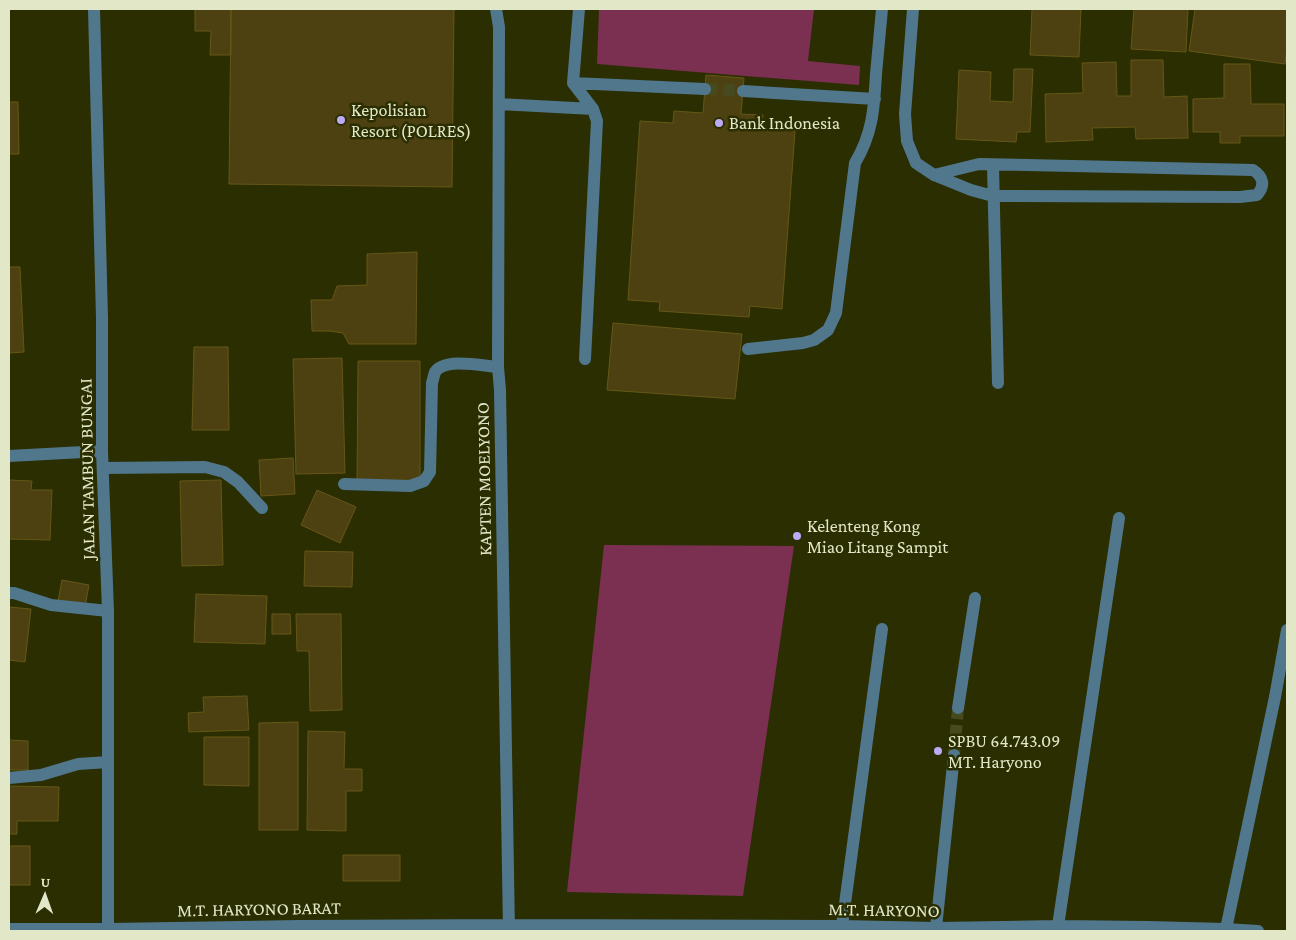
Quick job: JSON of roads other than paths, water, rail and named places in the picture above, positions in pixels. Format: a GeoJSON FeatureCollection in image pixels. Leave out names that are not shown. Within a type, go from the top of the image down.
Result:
{"type":"FeatureCollection","features":[{"type":"Feature","properties":{"kind":"street","name":"JALAN TAMBUN BUNGAI"},"geometry":{"type":"LineString","coordinates":[[94,9],[102,318],[102,451],[108,612],[108,930]]}},
{"type":"Feature","properties":{"kind":"street"},"geometry":{"type":"LineString","coordinates":[[496,9],[499,27]]}},
{"type":"Feature","properties":{"kind":"street"},"geometry":{"type":"LineString","coordinates":[[499,27],[503,9]]}},
{"type":"Feature","properties":{"kind":"street"},"geometry":{"type":"LineString","coordinates":[[579,9],[573,83],[593,108],[597,121],[585,359]]}},
{"type":"Feature","properties":{"kind":"street"},"geometry":{"type":"LineString","coordinates":[[748,349],[814,340],[828,330],[836,313],[855,163],[863,149],[871,126],[882,9]]}},
{"type":"Feature","properties":{"kind":"street"},"geometry":{"type":"LineString","coordinates":[[913,9],[905,114],[907,141],[916,163],[934,175],[971,190],[993,196],[1240,197],[1257,195],[1261,190],[1263,182],[1260,174],[1253,170],[979,164],[934,175]]}},
{"type":"Feature","properties":{"kind":"street","name":"KAPTEN MOELYONO"},"geometry":{"type":"LineString","coordinates":[[499,27],[498,367],[500,390],[509,928]]}},
{"type":"Feature","properties":{"kind":"street"},"geometry":{"type":"LineString","coordinates":[[573,83],[705,88]]}},
{"type":"Feature","properties":{"kind":"street"},"geometry":{"type":"LineString","coordinates":[[743,91],[874,99]]}},
{"type":"Feature","properties":{"kind":"street"},"geometry":{"type":"LineString","coordinates":[[499,104],[593,108]]}},
{"type":"Feature","properties":{"kind":"street"},"geometry":{"type":"LineString","coordinates":[[993,165],[998,383]]}},
{"type":"Feature","properties":{"kind":"street"},"geometry":{"type":"LineString","coordinates":[[344,484],[410,486],[424,481],[430,472],[432,384],[436,371],[444,364],[458,363],[498,367]]}},
{"type":"Feature","properties":{"kind":"street"},"geometry":{"type":"LineString","coordinates":[[9,456],[102,451]]}},
{"type":"Feature","properties":{"kind":"street"},"geometry":{"type":"LineString","coordinates":[[103,468],[205,467],[224,472],[238,482],[262,508]]}},
{"type":"Feature","properties":{"kind":"street"},"geometry":{"type":"LineString","coordinates":[[1058,926],[1119,518]]}},
{"type":"Feature","properties":{"kind":"street"},"geometry":{"type":"LineString","coordinates":[[9,593],[51,605],[108,612]]}},
{"type":"Feature","properties":{"kind":"street"},"geometry":{"type":"LineString","coordinates":[[958,708],[975,598]]}},
{"type":"Feature","properties":{"kind":"street"},"geometry":{"type":"LineString","coordinates":[[842,926],[882,629]]}},
{"type":"Feature","properties":{"kind":"street"},"geometry":{"type":"LineString","coordinates":[[1226,929],[1275,697],[1287,630]]}},
{"type":"Feature","properties":{"kind":"street"},"geometry":{"type":"LineString","coordinates":[[936,928],[954,755]]}},
{"type":"Feature","properties":{"kind":"street"},"geometry":{"type":"LineString","coordinates":[[9,778],[40,775],[78,764],[108,762]]}},
{"type":"Feature","properties":{"kind":"street","name":"M.T. HARYONO BARAT"},"geometry":{"type":"LineString","coordinates":[[9,929],[108,930],[310,926],[509,928]]}},
{"type":"Feature","properties":{"kind":"street","name":"M.T. HARYONO"},"geometry":{"type":"LineString","coordinates":[[509,928],[842,926],[864,929],[1058,926],[1258,931]]}},
{"type":"Feature","properties":{"kind":"tunnel"},"geometry":{"type":"LineString","coordinates":[[705,89],[743,91]]}},
{"type":"Feature","properties":{"kind":"tunnel"},"geometry":{"type":"LineString","coordinates":[[954,755],[958,708]]}},
{"type":"Feature","properties":{"kind":"place","name":"Kepolisian Resort (POLRES)"},"geometry":{"type":"Point","coordinates":[341,120]}},
{"type":"Feature","properties":{"kind":"place","name":"Bank Indonesia"},"geometry":{"type":"Point","coordinates":[719,123]}},
{"type":"Feature","properties":{"kind":"place","name":"Kelenteng Kong Miao Litang Sampit"},"geometry":{"type":"Point","coordinates":[797,536]}},
{"type":"Feature","properties":{"kind":"place","name":"SPBU 64.743.09 MT. Haryono"},"geometry":{"type":"Point","coordinates":[938,751]}}]}
